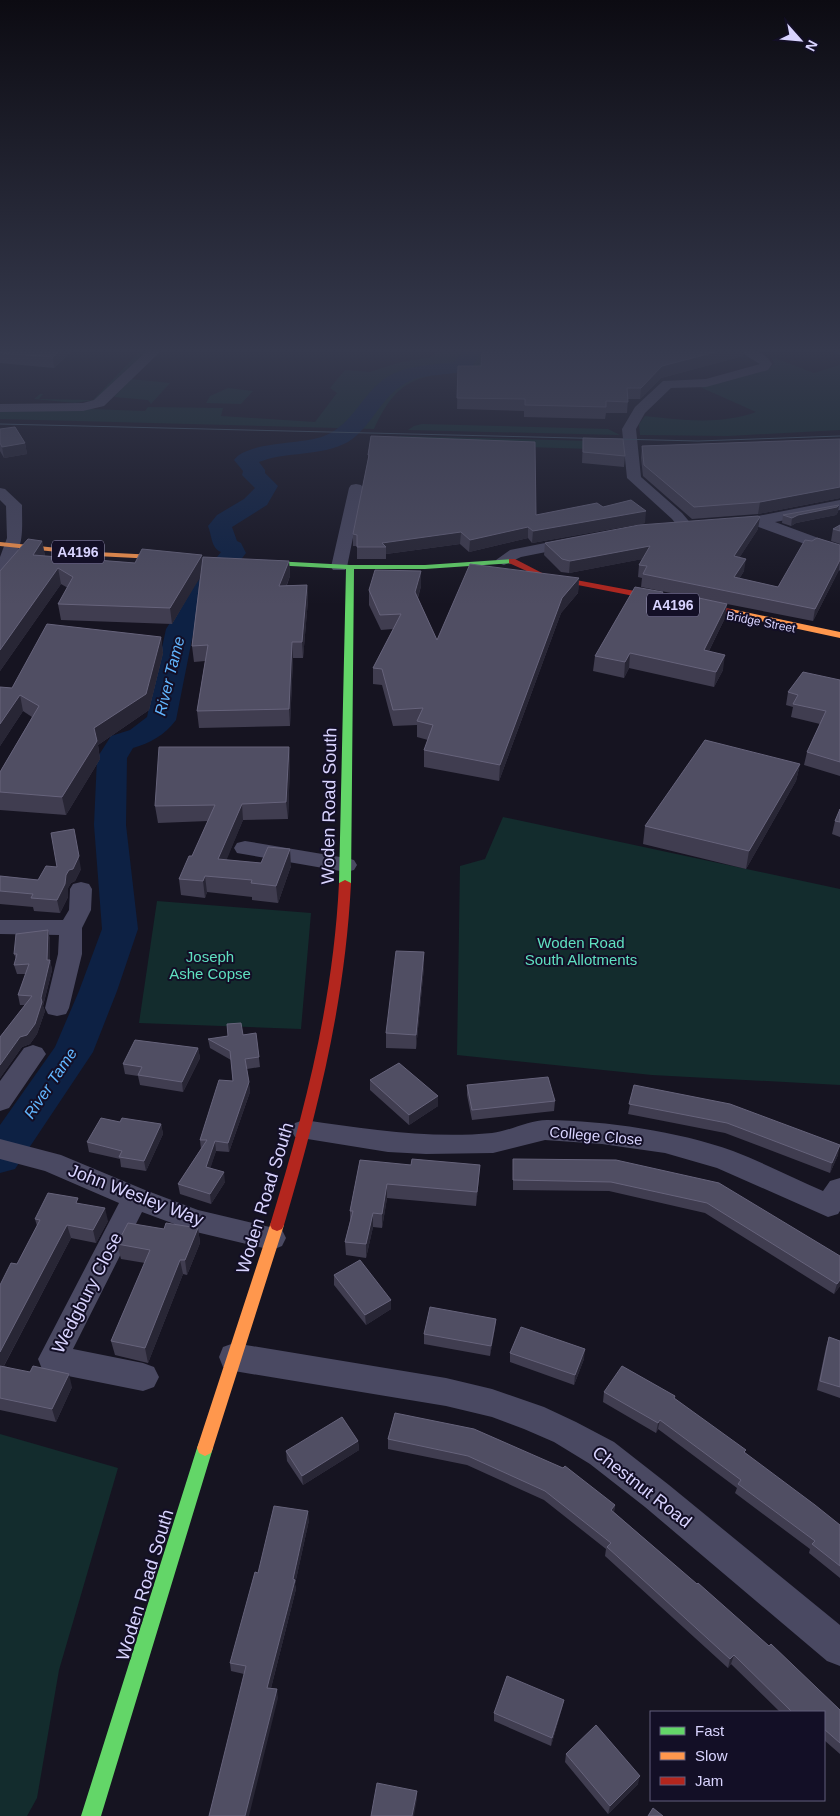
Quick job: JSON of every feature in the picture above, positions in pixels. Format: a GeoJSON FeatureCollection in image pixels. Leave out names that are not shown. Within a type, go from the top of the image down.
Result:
{"type":"FeatureCollection","features":[{"type":"Feature","properties":{"kind":"street"},"geometry":{"type":"LineString","coordinates":[[630,435],[634,478],[677,516],[692,526],[667,528]]}},
{"type":"Feature","properties":{"kind":"street"},"geometry":{"type":"LineString","coordinates":[[347,569],[356,488]]}},
{"type":"Feature","properties":{"kind":"street"},"geometry":{"type":"LineString","coordinates":[[0,492],[14,505],[5,546],[8,558],[0,567]]}},
{"type":"Feature","properties":{"kind":"street"},"geometry":{"type":"LineString","coordinates":[[719,524],[758,522],[840,505]]}},
{"type":"Feature","properties":{"kind":"street"},"geometry":{"type":"LineString","coordinates":[[758,522],[840,552]]}},
{"type":"Feature","properties":{"kind":"street"},"geometry":{"type":"LineString","coordinates":[[507,569],[550,547],[588,539]]}},
{"type":"Feature","properties":{"kind":"street","name":"A4196"},"geometry":{"type":"LineString","coordinates":[[5,546],[188,561]]}},
{"type":"Feature","properties":{"kind":"street","name":"A4196"},"geometry":{"type":"LineString","coordinates":[[243,563],[347,569]]}},
{"type":"Feature","properties":{"kind":"street","name":"Bridge Street"},"geometry":{"type":"LineString","coordinates":[[347,569],[507,569],[533,572],[556,579],[645,594],[839,635]]}},
{"type":"Feature","properties":{"kind":"street","name":"Woden Road South"},"geometry":{"type":"LineString","coordinates":[[91,1816],[272,1238],[304,1130],[329,1028],[343,934],[346,865],[347,569]]}},
{"type":"Feature","properties":{"kind":"street"},"geometry":{"type":"LineString","coordinates":[[244,848],[346,865]]}},
{"type":"Feature","properties":{"kind":"street"},"geometry":{"type":"LineString","coordinates":[[57,1008],[70,954],[71,928],[80,910],[81,889]]}},
{"type":"Feature","properties":{"kind":"street"},"geometry":{"type":"LineString","coordinates":[[0,927],[71,928]]}},
{"type":"Feature","properties":{"kind":"street"},"geometry":{"type":"LineString","coordinates":[[0,1101],[33,1054]]}},
{"type":"Feature","properties":{"kind":"street","name":"College Close"},"geometry":{"type":"LineString","coordinates":[[304,1130],[388,1142],[426,1144],[493,1143],[545,1130],[602,1134],[665,1143],[724,1159],[828,1206],[840,1189]]}},
{"type":"Feature","properties":{"kind":"street","name":"John Wesley Way"},"geometry":{"type":"LineString","coordinates":[[0,1149],[50,1162],[135,1198],[196,1220],[272,1238]]}},
{"type":"Feature","properties":{"kind":"street","name":"Wedgbury Close"},"geometry":{"type":"LineString","coordinates":[[135,1198],[53,1360],[143,1377]]}},
{"type":"Feature","properties":{"kind":"street","name":"Chestnut Road"},"geometry":{"type":"LineString","coordinates":[[234,1357],[446,1392],[492,1403],[533,1417],[565,1432],[602,1453],[642,1484],[840,1648]]}},
{"type":"Feature","properties":{"kind":"green space"},"geometry":{"type":"Polygon","coordinates":[[[640,435],[751,435],[728,436],[640,435]]]}},
{"type":"Feature","properties":{"kind":"green space"},"geometry":{"type":"Polygon","coordinates":[[[400,436],[628,442],[627,450],[393,443],[400,436]]]}},
{"type":"Feature","properties":{"kind":"green space","name":"Woden Road South Allotments"},"geometry":{"type":"Polygon","coordinates":[[[503,817],[840,889],[840,1085],[652,1075],[457,1055],[460,866],[485,859],[503,817]]]}},
{"type":"Feature","properties":{"kind":"green space","name":"Joseph Ashe Copse"},"geometry":{"type":"Polygon","coordinates":[[[157,901],[311,913],[301,1029],[139,1023],[157,901]]]}},
{"type":"Feature","properties":{"kind":"green space"},"geometry":{"type":"Polygon","coordinates":[[[0,1434],[118,1468],[59,1670],[37,1798],[27,1816],[0,1816],[0,1434]]]}},
{"type":"Feature","properties":{"kind":"building"},"geometry":{"type":"Polygon","coordinates":[[[0,435],[20,435],[25,443],[2,447],[0,435]]]}},
{"type":"Feature","properties":{"kind":"building"},"geometry":{"type":"Polygon","coordinates":[[[371,436],[535,442],[536,515],[597,503],[603,507],[631,500],[646,511],[533,531],[528,527],[470,540],[461,532],[382,543],[386,547],[357,547],[357,535],[353,534],[371,436]]]}},
{"type":"Feature","properties":{"kind":"building"},"geometry":{"type":"Polygon","coordinates":[[[583,438],[623,439],[625,456],[583,452],[583,438]]]}},
{"type":"Feature","properties":{"kind":"building"},"geometry":{"type":"Polygon","coordinates":[[[840,439],[840,487],[760,502],[694,507],[644,465],[642,446],[840,439]]]}},
{"type":"Feature","properties":{"kind":"building"},"geometry":{"type":"Polygon","coordinates":[[[839,505],[792,518],[783,515],[839,505]]]}},
{"type":"Feature","properties":{"kind":"building"},"geometry":{"type":"Polygon","coordinates":[[[760,517],[734,556],[746,559],[734,577],[778,587],[805,540],[812,541],[817,538],[840,545],[840,560],[815,609],[643,574],[647,566],[639,565],[650,546],[570,561],[562,559],[545,543],[639,525],[760,517]]]}},
{"type":"Feature","properties":{"kind":"building"},"geometry":{"type":"Polygon","coordinates":[[[840,525],[840,531],[833,529],[840,525]]]}},
{"type":"Feature","properties":{"kind":"building"},"geometry":{"type":"Polygon","coordinates":[[[28,539],[42,541],[33,555],[135,563],[142,549],[202,555],[170,608],[58,604],[73,577],[58,568],[0,650],[0,571],[28,539]]]}},
{"type":"Feature","properties":{"kind":"building"},"geometry":{"type":"Polygon","coordinates":[[[203,557],[289,561],[279,586],[307,585],[302,642],[292,642],[289,709],[197,711],[208,645],[192,646],[203,557]]]}},
{"type":"Feature","properties":{"kind":"building"},"geometry":{"type":"Polygon","coordinates":[[[470,564],[579,578],[562,598],[500,765],[424,750],[433,725],[417,721],[423,708],[393,710],[382,669],[373,668],[401,614],[380,615],[369,590],[375,570],[421,571],[415,592],[437,640],[470,564]]]}},
{"type":"Feature","properties":{"kind":"building"},"geometry":{"type":"Polygon","coordinates":[[[635,587],[663,592],[655,606],[686,613],[694,597],[727,604],[704,650],[725,655],[716,672],[630,653],[625,662],[595,656],[635,587]]]}},
{"type":"Feature","properties":{"kind":"building"},"geometry":{"type":"Polygon","coordinates":[[[47,624],[161,637],[146,694],[94,728],[97,741],[62,797],[0,792],[0,772],[39,706],[20,695],[0,724],[0,687],[12,688],[47,624]]]}},
{"type":"Feature","properties":{"kind":"building"},"geometry":{"type":"Polygon","coordinates":[[[803,672],[840,680],[840,762],[807,752],[826,711],[793,704],[798,695],[788,692],[803,672]]]}},
{"type":"Feature","properties":{"kind":"building"},"geometry":{"type":"Polygon","coordinates":[[[705,740],[800,764],[749,851],[645,826],[705,740]]]}},
{"type":"Feature","properties":{"kind":"building"},"geometry":{"type":"Polygon","coordinates":[[[159,747],[289,747],[286,802],[242,804],[218,859],[261,863],[268,847],[290,849],[276,886],[251,883],[252,880],[205,876],[203,881],[179,879],[189,856],[192,856],[215,805],[155,806],[159,747]]]}},
{"type":"Feature","properties":{"kind":"building"},"geometry":{"type":"Polygon","coordinates":[[[840,809],[840,822],[835,821],[840,809]]]}},
{"type":"Feature","properties":{"kind":"building"},"geometry":{"type":"Polygon","coordinates":[[[74,829],[79,856],[73,869],[69,870],[66,875],[65,884],[57,900],[31,898],[33,894],[0,891],[0,876],[38,880],[46,866],[57,867],[51,833],[74,829]]]}},
{"type":"Feature","properties":{"kind":"building"},"geometry":{"type":"Polygon","coordinates":[[[48,930],[47,960],[50,960],[41,998],[42,1002],[35,1024],[27,1035],[20,1037],[0,1065],[0,1037],[32,996],[18,995],[29,964],[14,965],[17,954],[14,954],[16,934],[48,930]]]}},
{"type":"Feature","properties":{"kind":"building"},"geometry":{"type":"Polygon","coordinates":[[[396,951],[424,952],[416,1035],[386,1033],[396,951]]]}},
{"type":"Feature","properties":{"kind":"building"},"geometry":{"type":"Polygon","coordinates":[[[241,1023],[243,1035],[256,1033],[259,1057],[245,1059],[249,1082],[228,1143],[215,1141],[206,1167],[224,1172],[210,1194],[178,1184],[207,1140],[200,1140],[219,1080],[233,1081],[230,1051],[208,1039],[228,1036],[227,1024],[241,1023]]]}},
{"type":"Feature","properties":{"kind":"building"},"geometry":{"type":"Polygon","coordinates":[[[135,1040],[198,1048],[182,1082],[138,1075],[142,1067],[123,1064],[135,1040]]]}},
{"type":"Feature","properties":{"kind":"building"},"geometry":{"type":"Polygon","coordinates":[[[399,1063],[438,1096],[409,1115],[370,1080],[399,1063]]]}},
{"type":"Feature","properties":{"kind":"building"},"geometry":{"type":"Polygon","coordinates":[[[548,1077],[555,1101],[472,1110],[467,1085],[548,1077]]]}},
{"type":"Feature","properties":{"kind":"building"},"geometry":{"type":"Polygon","coordinates":[[[634,1085],[730,1104],[840,1145],[832,1163],[727,1123],[629,1104],[634,1085]]]}},
{"type":"Feature","properties":{"kind":"building"},"geometry":{"type":"Polygon","coordinates":[[[101,1118],[120,1122],[122,1118],[161,1124],[144,1161],[119,1157],[122,1151],[87,1142],[101,1118]]]}},
{"type":"Feature","properties":{"kind":"building"},"geometry":{"type":"Polygon","coordinates":[[[412,1159],[480,1165],[477,1192],[387,1184],[382,1214],[373,1213],[366,1244],[345,1242],[353,1211],[350,1211],[360,1160],[411,1165],[412,1159]]]}},
{"type":"Feature","properties":{"kind":"building"},"geometry":{"type":"Polygon","coordinates":[[[513,1159],[616,1160],[719,1183],[840,1256],[840,1280],[837,1284],[707,1203],[611,1182],[513,1180],[513,1159]]]}},
{"type":"Feature","properties":{"kind":"building"},"geometry":{"type":"Polygon","coordinates":[[[48,1193],[78,1198],[76,1203],[105,1208],[93,1230],[67,1225],[0,1352],[0,1285],[11,1263],[17,1264],[40,1220],[35,1219],[48,1193]]]}},
{"type":"Feature","properties":{"kind":"building"},"geometry":{"type":"Polygon","coordinates":[[[128,1223],[164,1229],[166,1223],[198,1228],[185,1260],[180,1260],[145,1348],[111,1341],[150,1250],[117,1244],[128,1223]]]}},
{"type":"Feature","properties":{"kind":"building"},"geometry":{"type":"Polygon","coordinates":[[[360,1260],[391,1300],[365,1315],[334,1275],[360,1260]]]}},
{"type":"Feature","properties":{"kind":"building"},"geometry":{"type":"Polygon","coordinates":[[[430,1307],[496,1319],[491,1346],[424,1334],[430,1307]]]}},
{"type":"Feature","properties":{"kind":"building"},"geometry":{"type":"Polygon","coordinates":[[[521,1327],[585,1349],[575,1375],[510,1353],[521,1327]]]}},
{"type":"Feature","properties":{"kind":"building"},"geometry":{"type":"Polygon","coordinates":[[[829,1337],[840,1341],[840,1387],[820,1381],[829,1337]]]}},
{"type":"Feature","properties":{"kind":"building"},"geometry":{"type":"Polygon","coordinates":[[[0,1366],[30,1372],[33,1366],[69,1374],[52,1409],[0,1398],[0,1366]]]}},
{"type":"Feature","properties":{"kind":"building"},"geometry":{"type":"Polygon","coordinates":[[[622,1366],[675,1396],[674,1398],[746,1450],[744,1452],[840,1525],[840,1566],[812,1544],[815,1541],[738,1484],[741,1480],[660,1420],[658,1423],[604,1392],[622,1366]]]}},
{"type":"Feature","properties":{"kind":"building"},"geometry":{"type":"Polygon","coordinates":[[[395,1413],[474,1429],[563,1468],[565,1466],[615,1505],[611,1510],[769,1646],[771,1644],[840,1710],[840,1743],[825,1730],[825,1711],[791,1711],[734,1655],[730,1659],[607,1547],[611,1543],[545,1491],[468,1456],[388,1439],[395,1413]]]}},
{"type":"Feature","properties":{"kind":"building"},"geometry":{"type":"Polygon","coordinates":[[[342,1417],[358,1441],[302,1476],[286,1451],[342,1417]]]}},
{"type":"Feature","properties":{"kind":"building"},"geometry":{"type":"Polygon","coordinates":[[[274,1506],[308,1511],[293,1579],[295,1580],[267,1688],[277,1689],[245,1816],[209,1816],[246,1666],[230,1663],[255,1572],[258,1573],[274,1506]]]}},
{"type":"Feature","properties":{"kind":"building"},"geometry":{"type":"Polygon","coordinates":[[[507,1676],[564,1700],[552,1738],[494,1713],[507,1676]]]}},
{"type":"Feature","properties":{"kind":"building"},"geometry":{"type":"Polygon","coordinates":[[[596,1725],[640,1776],[610,1806],[566,1754],[596,1725]]]}},
{"type":"Feature","properties":{"kind":"building"},"geometry":{"type":"Polygon","coordinates":[[[377,1783],[417,1791],[412,1816],[371,1816],[377,1783]]]}},
{"type":"Feature","properties":{"kind":"building"},"geometry":{"type":"Polygon","coordinates":[[[653,1808],[663,1816],[648,1816],[653,1808]]]}},
{"type":"Feature","properties":{"kind":"waterway","name":"River Tame"},"geometry":{"type":"LineString","coordinates":[[0,1157],[73,1052],[98,991],[120,929],[110,825],[112,758],[122,742],[141,736],[161,720],[180,629],[203,592],[234,553],[232,548],[225,545],[220,526],[231,515],[258,500],[267,486],[253,475],[254,470],[245,460],[255,455],[322,444],[343,435]]}},
{"type":"Feature","properties":{"kind":"tram line"},"geometry":{"type":"LineString","coordinates":[[441,435],[698,441],[840,436]]}},
{"type":"Feature","properties":{"kind":"traffic: fast"},"geometry":{"type":"LineString","coordinates":[[253,562],[350,567],[425,567],[512,561]]}},
{"type":"Feature","properties":{"kind":"traffic: fast"},"geometry":{"type":"LineString","coordinates":[[345,883],[350,567]]}},
{"type":"Feature","properties":{"kind":"traffic: fast"},"geometry":{"type":"LineString","coordinates":[[91,1816],[205,1448]]}},
{"type":"Feature","properties":{"kind":"traffic: slow"},"geometry":{"type":"LineString","coordinates":[[0,544],[96,554],[175,558]]}},
{"type":"Feature","properties":{"kind":"traffic: slow"},"geometry":{"type":"LineString","coordinates":[[731,612],[840,635]]}},
{"type":"Feature","properties":{"kind":"traffic: slow"},"geometry":{"type":"LineString","coordinates":[[205,1448],[277,1225]]}},
{"type":"Feature","properties":{"kind":"traffic: jam"},"geometry":{"type":"LineString","coordinates":[[512,561],[542,576],[731,612]]}},
{"type":"Feature","properties":{"kind":"traffic: jam"},"geometry":{"type":"LineString","coordinates":[[277,1225],[313,1099],[332,1013],[343,926],[345,883]]}}]}
